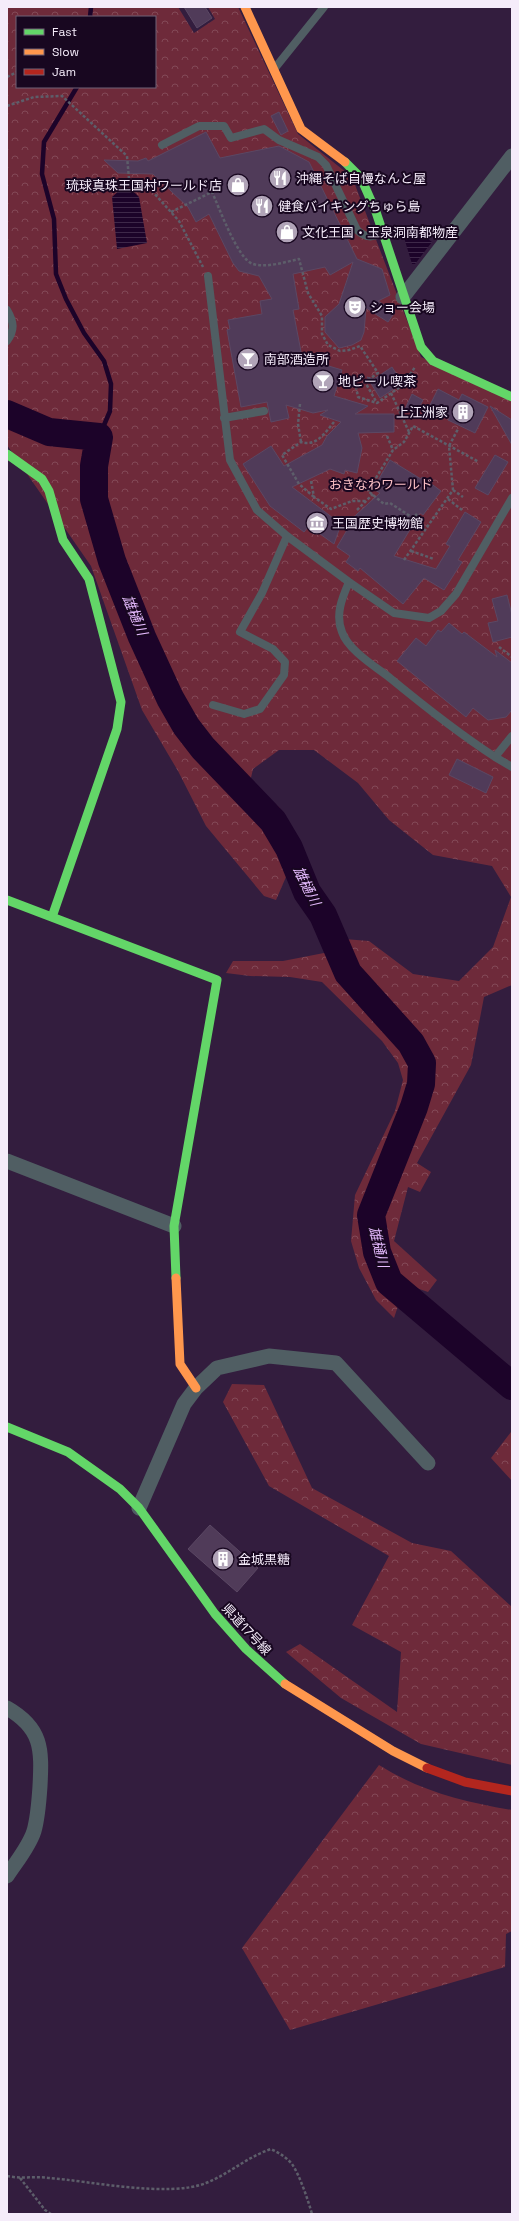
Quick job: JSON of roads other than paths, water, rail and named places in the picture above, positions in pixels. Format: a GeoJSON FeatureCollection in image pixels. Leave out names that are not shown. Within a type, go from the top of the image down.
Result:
{"type":"FeatureCollection","features":[{"type":"Feature","properties":{"kind":"street"},"geometry":{"type":"LineString","coordinates":[[245,7],[301,129],[339,156],[361,178],[383,233],[403,297],[421,347],[433,361],[512,397]]}},
{"type":"Feature","properties":{"kind":"street"},"geometry":{"type":"LineString","coordinates":[[403,297],[512,156]]}},
{"type":"Feature","properties":{"kind":"street"},"geometry":{"type":"LineString","coordinates":[[7,454],[42,479],[49,491],[63,540],[89,579],[121,702],[117,729],[52,917]]}},
{"type":"Feature","properties":{"kind":"street"},"geometry":{"type":"LineString","coordinates":[[7,900],[217,980],[174,1226],[180,1364],[196,1388]]}},
{"type":"Feature","properties":{"kind":"street"},"geometry":{"type":"LineString","coordinates":[[7,1161],[174,1226]]}},
{"type":"Feature","properties":{"kind":"street"},"geometry":{"type":"LineString","coordinates":[[139,1508],[184,1404],[196,1388],[217,1368],[268,1356],[336,1362],[428,1463]]}},
{"type":"Feature","properties":{"kind":"street","name":"県道17号線"},"geometry":{"type":"LineString","coordinates":[[7,1427],[68,1452],[120,1489],[139,1508],[215,1614],[246,1649],[288,1686],[393,1751],[434,1772],[465,1782],[512,1791]]}},
{"type":"Feature","properties":{"kind":"street"},"geometry":{"type":"LineString","coordinates":[[7,1708],[31,1725],[38,1738],[42,1758],[38,1805],[33,1832],[7,1876]]}},
{"type":"Feature","properties":{"kind":"lane"},"geometry":{"type":"LineString","coordinates":[[273,70],[324,7]]}},
{"type":"Feature","properties":{"kind":"lane"},"geometry":{"type":"LineString","coordinates":[[162,145],[199,126],[224,126],[231,138],[264,129],[279,140],[318,157],[326,166],[357,230],[360,233],[364,236],[373,237],[383,233]]}},
{"type":"Feature","properties":{"kind":"lane"},"geometry":{"type":"LineString","coordinates":[[208,276],[230,460],[257,510],[286,536],[394,613],[429,618],[440,611],[456,594],[512,499]]}},
{"type":"Feature","properties":{"kind":"lane"},"geometry":{"type":"LineString","coordinates":[[7,310],[14,325],[13,333],[7,341]]}},
{"type":"Feature","properties":{"kind":"lane"},"geometry":{"type":"LineString","coordinates":[[224,418],[264,411]]}},
{"type":"Feature","properties":{"kind":"lane"},"geometry":{"type":"LineString","coordinates":[[213,705],[244,714],[260,710],[284,675],[285,662],[273,649],[240,632],[262,594],[286,536]]}},
{"type":"Feature","properties":{"kind":"lane"},"geometry":{"type":"LineString","coordinates":[[349,582],[341,600],[339,617],[342,633],[356,651],[458,732],[512,767]]}},
{"type":"Feature","properties":{"kind":"lane"},"geometry":{"type":"LineString","coordinates":[[496,757],[509,745],[512,736]]}},
{"type":"Feature","properties":{"kind":"waterway"},"geometry":{"type":"LineString","coordinates":[[90,16],[91,7]]}},
{"type":"Feature","properties":{"kind":"waterway"},"geometry":{"type":"LineString","coordinates":[[76,88],[44,142],[42,174],[54,219],[56,274],[66,299],[84,333],[104,361],[111,384],[110,411],[99,437]]}},
{"type":"Feature","properties":{"kind":"waterway","name":"雄樋川"},"geometry":{"type":"LineString","coordinates":[[7,414],[49,432],[99,437],[94,466],[94,499],[112,561],[142,637],[170,698],[186,726],[203,748],[273,821],[289,848],[307,892],[323,915],[348,973],[411,1043],[422,1063],[421,1084],[414,1107],[371,1215],[377,1252],[389,1282],[512,1386]]}},
{"type":"Feature","properties":{"kind":"place","name":"沖縄そば自慢なんと屋"},"geometry":{"type":"Point","coordinates":[280,178]}},
{"type":"Feature","properties":{"kind":"place","name":"琉球真珠王国村ワールド店"},"geometry":{"type":"Point","coordinates":[238,185]}},
{"type":"Feature","properties":{"kind":"place","name":"健食バイキングちゅら島"},"geometry":{"type":"Point","coordinates":[262,206]}},
{"type":"Feature","properties":{"kind":"place","name":"文化王国・玉泉洞南都物産"},"geometry":{"type":"Point","coordinates":[287,232]}},
{"type":"Feature","properties":{"kind":"place","name":"ショー会場"},"geometry":{"type":"Point","coordinates":[355,307]}},
{"type":"Feature","properties":{"kind":"place","name":"南部酒造所"},"geometry":{"type":"Point","coordinates":[248,359]}},
{"type":"Feature","properties":{"kind":"place","name":"地ビール喫茶"},"geometry":{"type":"Point","coordinates":[323,381]}},
{"type":"Feature","properties":{"kind":"place","name":"上江洲家"},"geometry":{"type":"Point","coordinates":[463,412]}},
{"type":"Feature","properties":{"kind":"place","name":"王国歴史博物館"},"geometry":{"type":"Point","coordinates":[317,523]}},
{"type":"Feature","properties":{"kind":"place","name":"金城黒糖"},"geometry":{"type":"Point","coordinates":[223,1559]}},
{"type":"Feature","properties":{"kind":"park label","name":"おきなわワールド"},"geometry":{"type":"Point","coordinates":[381,484]}}]}
